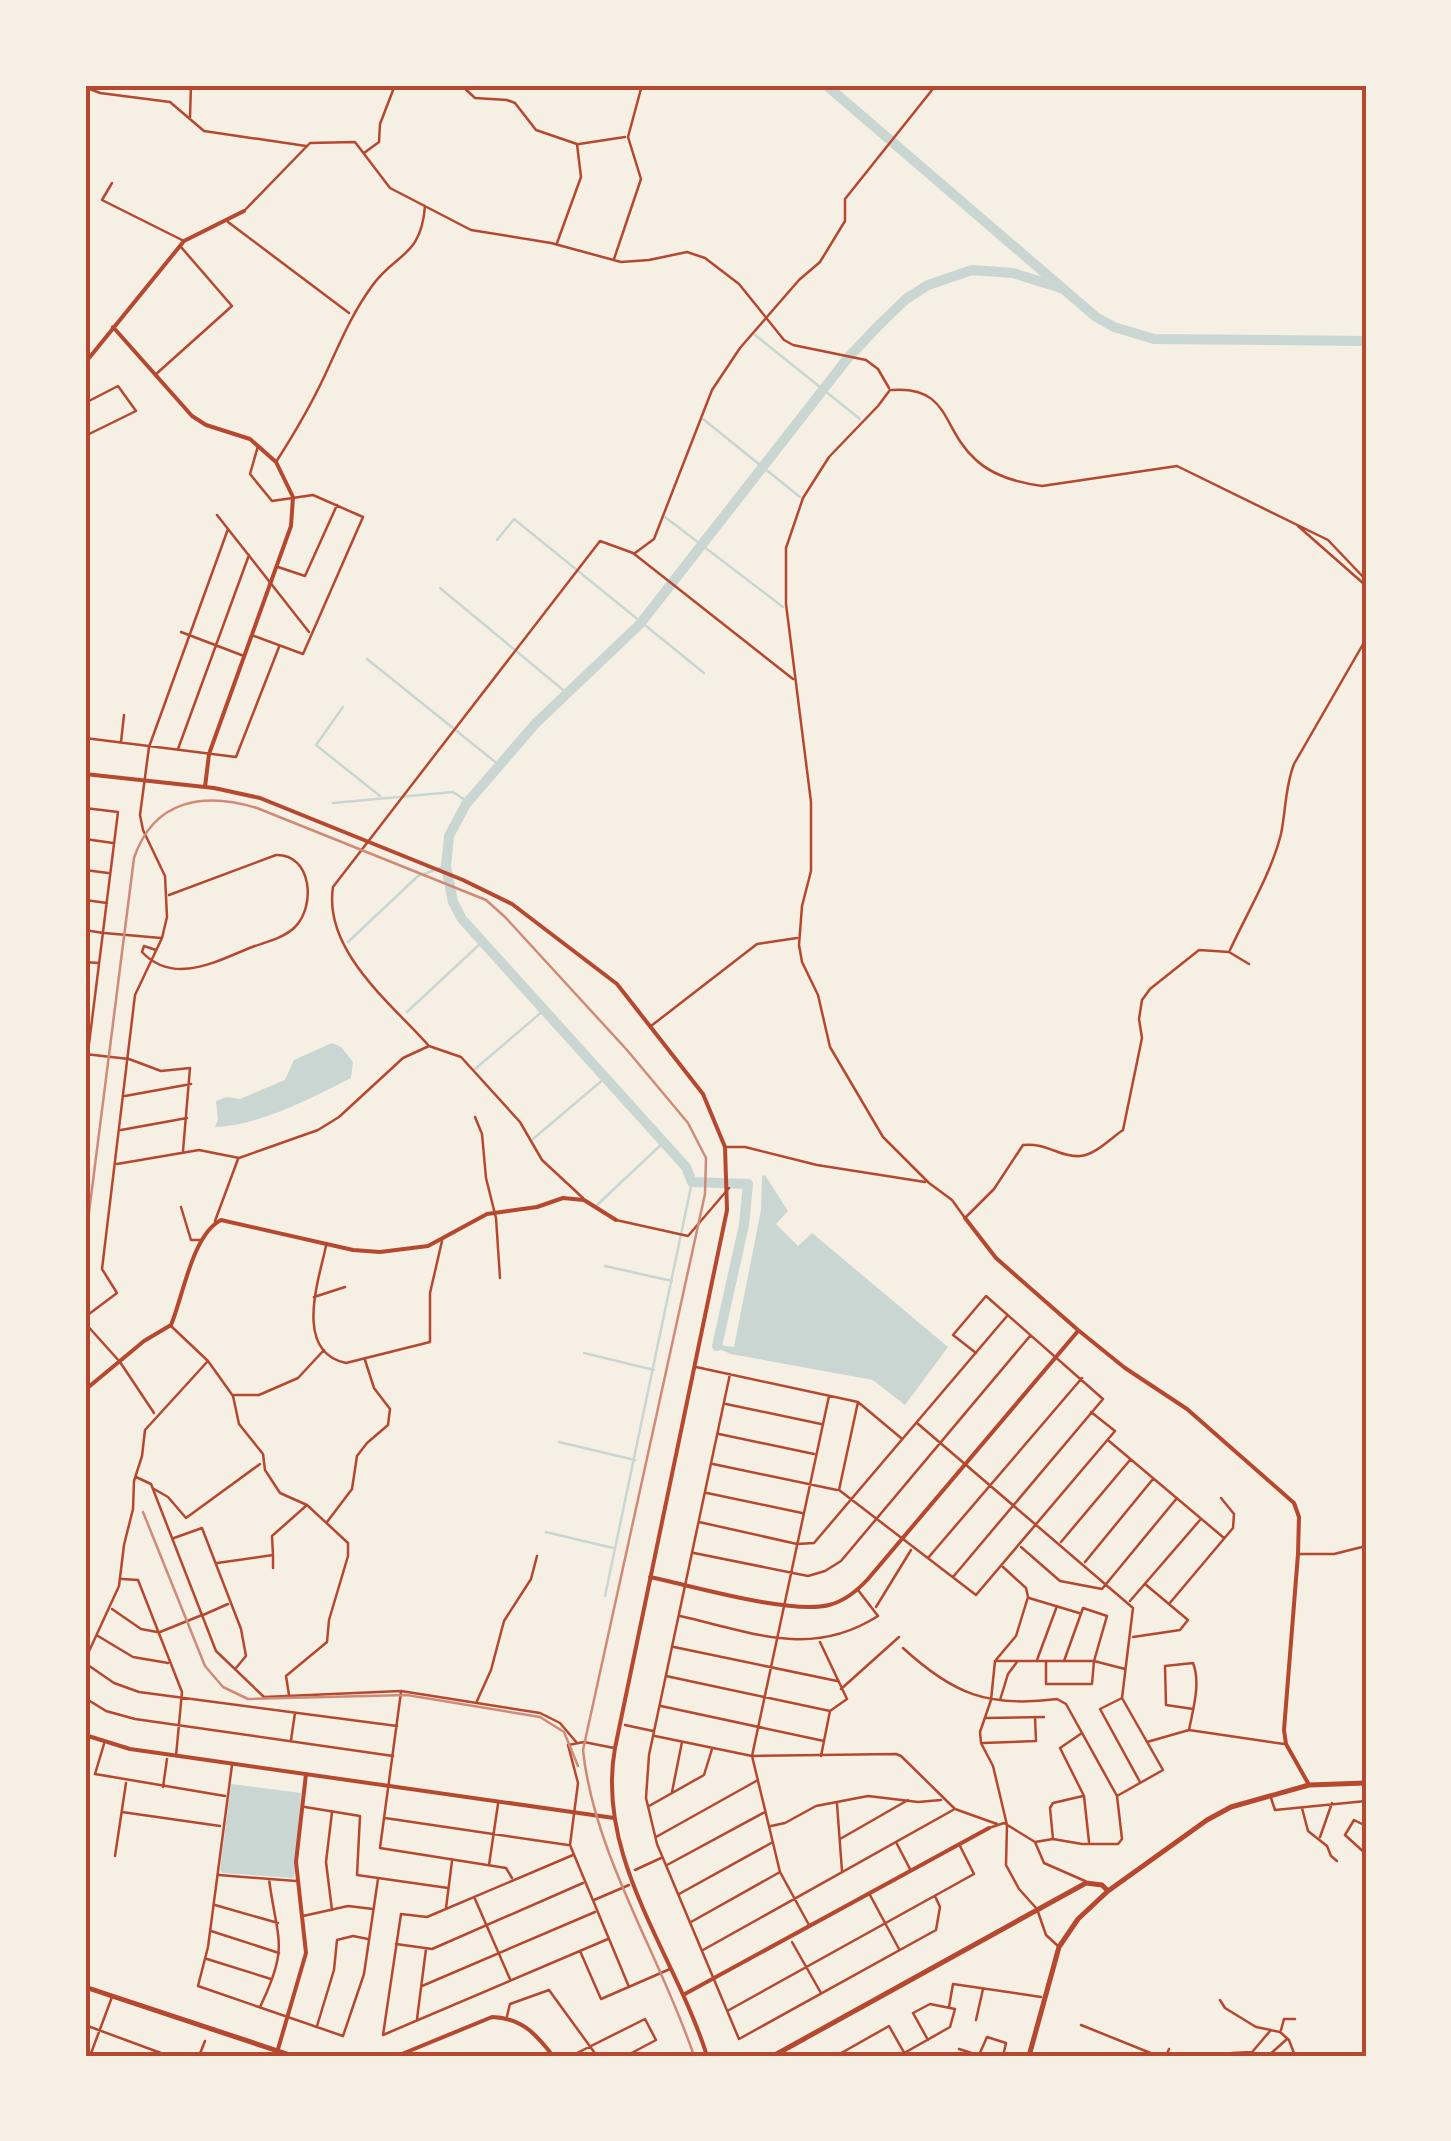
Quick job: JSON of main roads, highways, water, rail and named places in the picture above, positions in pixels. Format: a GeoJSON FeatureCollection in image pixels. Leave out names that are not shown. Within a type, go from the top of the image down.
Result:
{"type":"FeatureCollection","features":[{"type":"Feature","properties":{"kind":"highway"},"geometry":{"type":"LineString","coordinates":[[1029,2056],[1059,1947],[1078,1919],[1108,1891],[1216,1814],[1309,1786],[1366,1783]]}},
{"type":"Feature","properties":{"kind":"highway"},"geometry":{"type":"LineString","coordinates":[[773,2056],[1086,1883],[1102,1884],[1108,1891]]}},
{"type":"Feature","properties":{"kind":"highway"},"geometry":{"type":"LineString","coordinates":[[85,1987],[293,2056]]}},
{"type":"Feature","properties":{"kind":"waterway"},"geometry":{"type":"LineString","coordinates":[[826,85],[1096,317],[1114,327],[1154,339],[1366,341]]}},
{"type":"Feature","properties":{"kind":"waterway"},"geometry":{"type":"LineString","coordinates":[[717,1346],[744,1225],[748,1184],[692,1182],[686,1167],[462,919],[453,902],[446,866],[449,836],[466,804],[536,723],[640,624],[847,359],[906,299],[928,285],[972,270],[1013,273],[1061,288]]}},
{"type":"Feature","properties":{"kind":"waterway"},"geometry":{"type":"LineString","coordinates":[[755,335],[860,419]]}},
{"type":"Feature","properties":{"kind":"waterway"},"geometry":{"type":"LineString","coordinates":[[703,419],[800,497]]}},
{"type":"Feature","properties":{"kind":"waterway"},"geometry":{"type":"LineString","coordinates":[[665,517],[783,607]]}},
{"type":"Feature","properties":{"kind":"waterway"},"geometry":{"type":"LineString","coordinates":[[497,540],[514,519],[704,673]]}},
{"type":"Feature","properties":{"kind":"waterway"},"geometry":{"type":"LineString","coordinates":[[440,588],[568,694]]}},
{"type":"Feature","properties":{"kind":"waterway"},"geometry":{"type":"LineString","coordinates":[[367,659],[499,765]]}},
{"type":"Feature","properties":{"kind":"waterway"},"geometry":{"type":"LineString","coordinates":[[343,707],[316,745],[380,796]]}},
{"type":"Feature","properties":{"kind":"waterway"},"geometry":{"type":"LineString","coordinates":[[333,803],[453,792],[468,802]]}},
{"type":"Feature","properties":{"kind":"waterway"},"geometry":{"type":"LineString","coordinates":[[348,942],[418,876],[446,866]]}},
{"type":"Feature","properties":{"kind":"waterway"},"geometry":{"type":"LineString","coordinates":[[407,1012],[482,942]]}},
{"type":"Feature","properties":{"kind":"waterway"},"geometry":{"type":"LineString","coordinates":[[475,1069],[544,1010]]}},
{"type":"Feature","properties":{"kind":"waterway"},"geometry":{"type":"LineString","coordinates":[[533,1139],[605,1078]]}},
{"type":"Feature","properties":{"kind":"waterway"},"geometry":{"type":"LineString","coordinates":[[597,1205],[664,1142]]}},
{"type":"Feature","properties":{"kind":"waterway"},"geometry":{"type":"LineString","coordinates":[[605,1596],[692,1182]]}},
{"type":"Feature","properties":{"kind":"waterway"},"geometry":{"type":"LineString","coordinates":[[605,1266],[672,1281]]}},
{"type":"Feature","properties":{"kind":"waterway"},"geometry":{"type":"LineString","coordinates":[[584,1353],[654,1370]]}},
{"type":"Feature","properties":{"kind":"waterway"},"geometry":{"type":"LineString","coordinates":[[559,1442],[635,1460]]}},
{"type":"Feature","properties":{"kind":"waterway"},"geometry":{"type":"LineString","coordinates":[[546,1532],[613,1548]]}},
{"type":"Feature","properties":{"kind":"tram line"},"geometry":{"type":"LineString","coordinates":[[85,1244],[134,858],[154,823],[168,812],[200,801],[257,808],[486,900],[627,1050],[688,1123],[706,1158],[705,1194],[583,1750],[600,1828],[614,1867],[694,2056]]}},
{"type":"Feature","properties":{"kind":"tram line"},"geometry":{"type":"LineString","coordinates":[[143,1512],[205,1666],[223,1687],[248,1699],[407,1695],[540,1717],[564,1732],[578,1766]]}}]}
